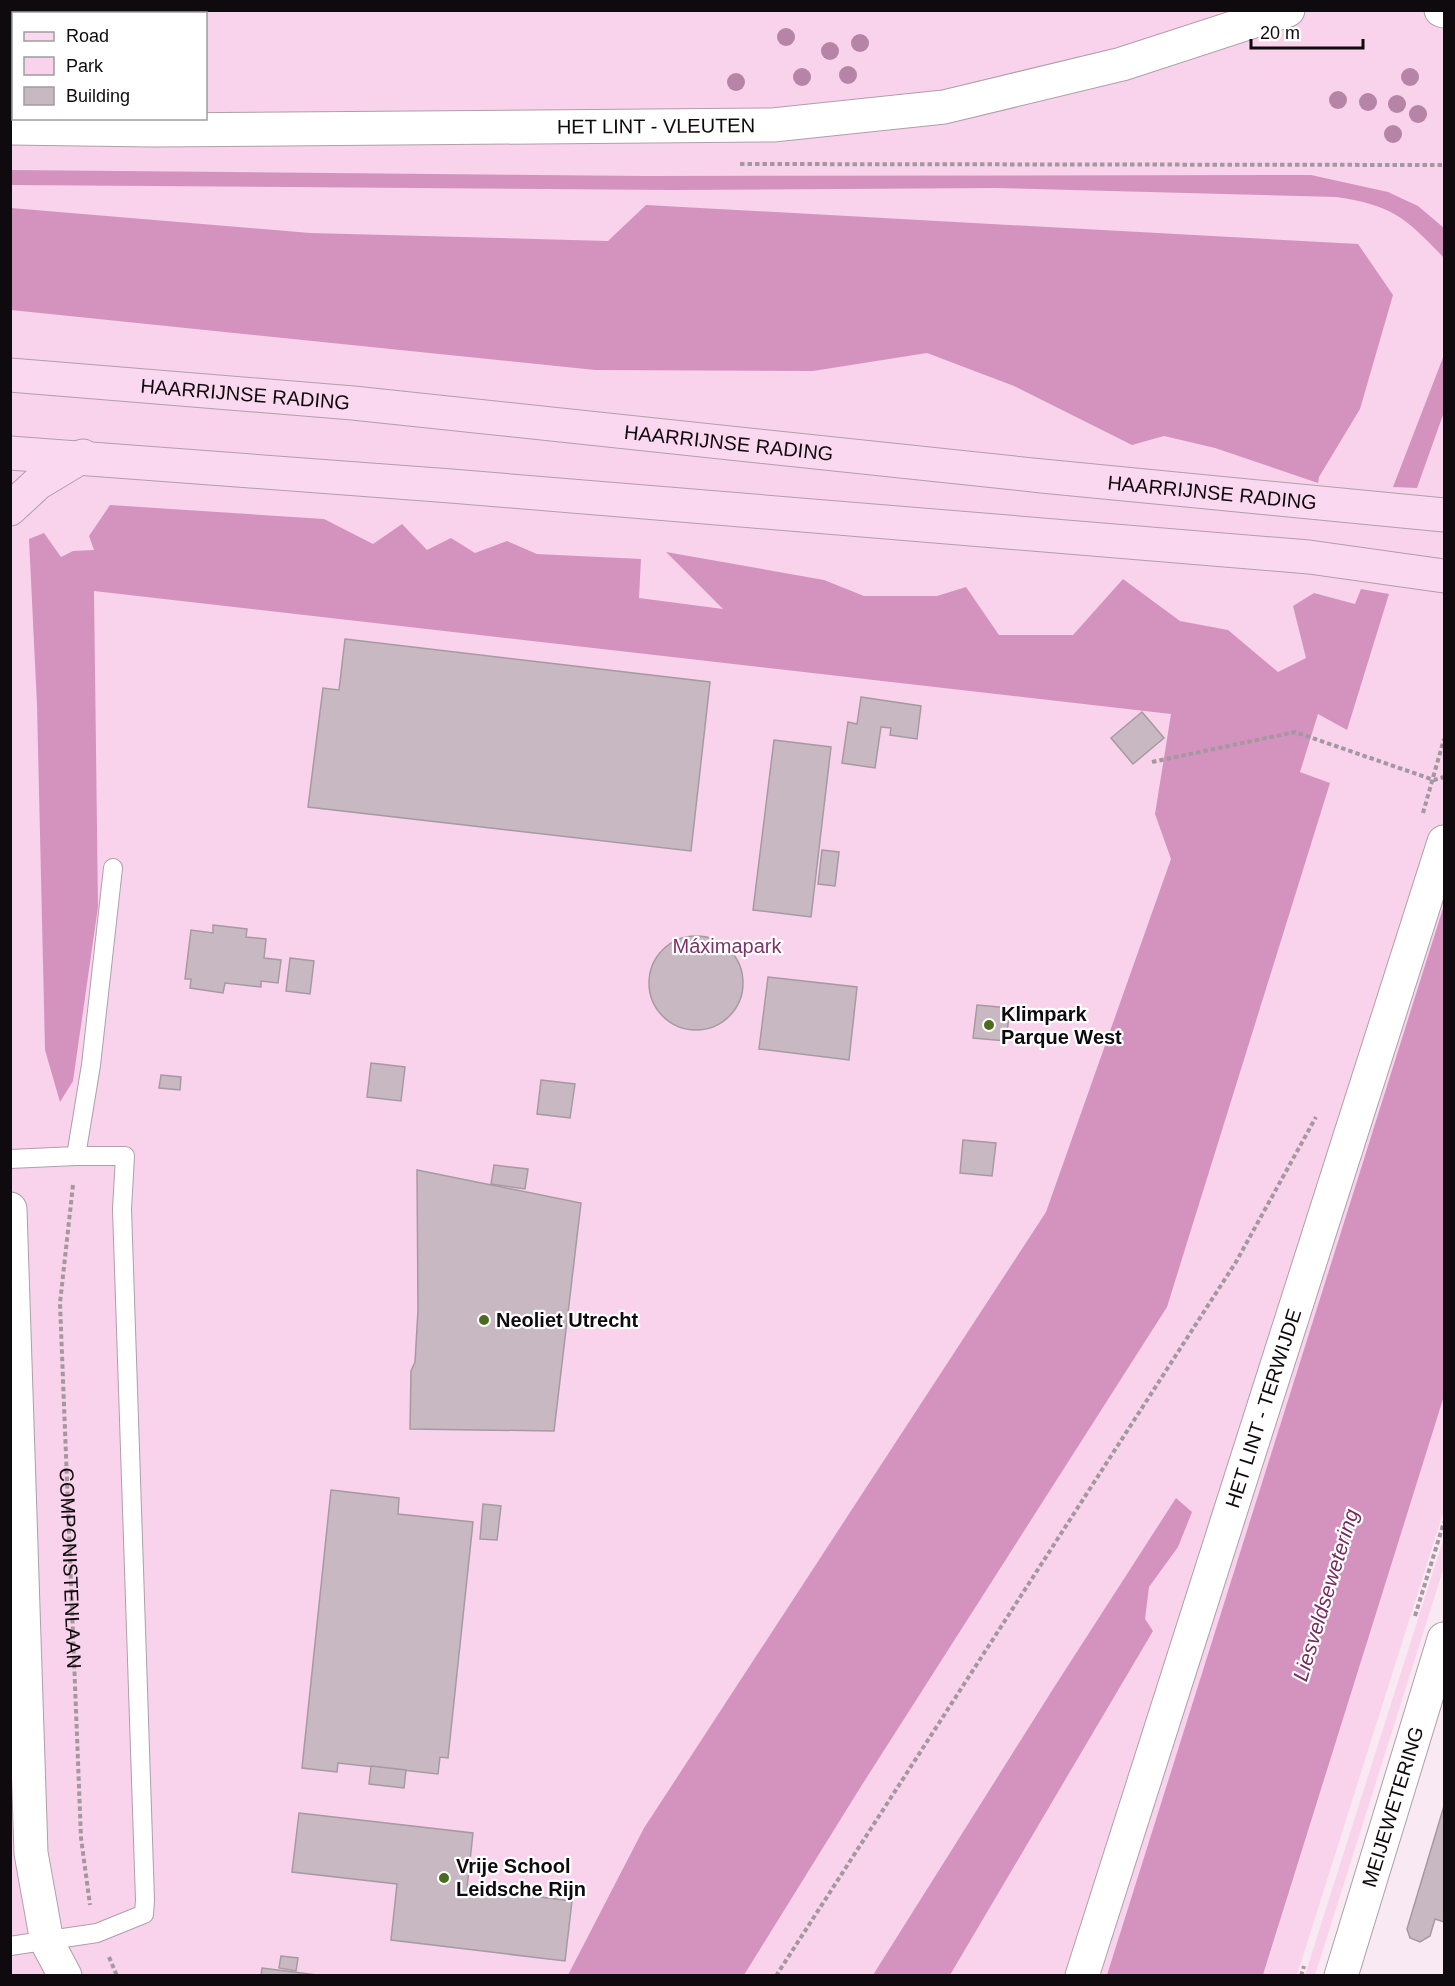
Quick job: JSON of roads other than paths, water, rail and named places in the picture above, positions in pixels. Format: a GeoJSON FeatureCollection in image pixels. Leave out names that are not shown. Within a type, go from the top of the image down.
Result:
{"type":"FeatureCollection","features":[{"type":"Feature","properties":{"kind":"main road","name":"HAARRIJNSE RADING"},"geometry":{"type":"LineString","coordinates":[[10,375],[353,403],[1042,476],[1444,515]]}},
{"type":"Feature","properties":{"kind":"main road"},"geometry":{"type":"LineString","coordinates":[[10,453],[83,456],[210,469],[451,486],[1309,557],[1444,576]]}},
{"type":"Feature","properties":{"kind":"main road"},"geometry":{"type":"LineString","coordinates":[[10,509],[38,483],[83,456]]}},
{"type":"Feature","properties":{"kind":"street","name":"HET LINT - VLEUTEN"},"geometry":{"type":"LineString","coordinates":[[10,128],[166,130],[773,125],[944,107],[1122,64],[1288,10]]}},
{"type":"Feature","properties":{"kind":"street","name":"HET LINT - TERWIJDE"},"geometry":{"type":"LineString","coordinates":[[1082,1976],[1432,833]]}},
{"type":"Feature","properties":{"kind":"street"},"geometry":{"type":"LineString","coordinates":[[10,1209],[31,1853],[47,1942],[65,1976]]}},
{"type":"Feature","properties":{"kind":"street","name":"MEIJEWETERING"},"geometry":{"type":"LineString","coordinates":[[1341,1976],[1444,1639]]}},
{"type":"Feature","properties":{"kind":"lane"},"geometry":{"type":"LineString","coordinates":[[76,1156],[91,1065],[113,867]]}},
{"type":"Feature","properties":{"kind":"lane"},"geometry":{"type":"LineString","coordinates":[[10,1159],[125,1156],[122,1209],[145,1900],[144,1914],[98,1934],[10,1946]]}},
{"type":"Feature","properties":{"kind":"place","name":"Klimpark Parque West"},"geometry":{"type":"Point","coordinates":[989,1025]}},
{"type":"Feature","properties":{"kind":"place","name":"Neoliet Utrecht"},"geometry":{"type":"Point","coordinates":[484,1320]}},
{"type":"Feature","properties":{"kind":"place","name":"Vrije School Leidsche Rijn"},"geometry":{"type":"Point","coordinates":[444,1878]}},
{"type":"Feature","properties":{"kind":"park label","name":"Máximapark"},"geometry":{"type":"Point","coordinates":[727,946]}},
{"type":"Feature","properties":{"kind":"water label","name":"Liesveldsewetering"},"geometry":{"type":"Point","coordinates":[1326,1595]}}]}
